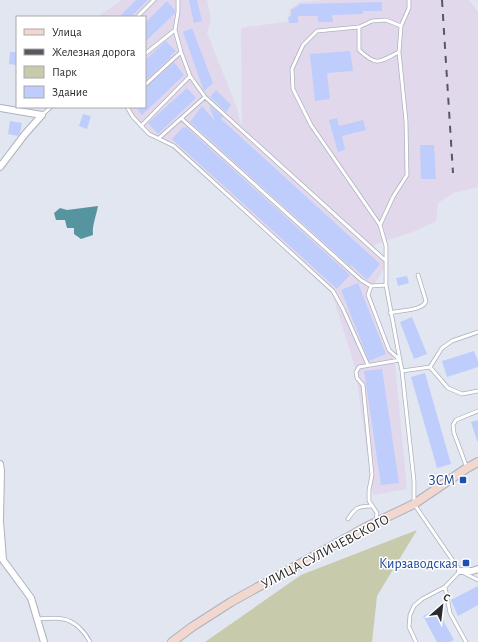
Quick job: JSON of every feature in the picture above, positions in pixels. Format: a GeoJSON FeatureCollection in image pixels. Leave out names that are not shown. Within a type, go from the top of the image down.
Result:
{"type":"FeatureCollection","features":[{"type":"Feature","properties":{"kind":"street"},"geometry":{"type":"LineString","coordinates":[[0,108],[42,115]]}},
{"type":"Feature","properties":{"kind":"street"},"geometry":{"type":"LineString","coordinates":[[0,167],[25,134],[42,115]]}},
{"type":"Feature","properties":{"kind":"street","name":"УЛИЦА СУЛИЧЕВСКОГО"},"geometry":{"type":"LineString","coordinates":[[172,642],[231,602],[376,522],[414,504],[478,462]]}},
{"type":"Feature","properties":{"kind":"street"},"geometry":{"type":"LineString","coordinates":[[0,469],[2,560],[31,598],[44,642]]}},
{"type":"Feature","properties":{"kind":"street"},"geometry":{"type":"LineString","coordinates":[[460,571],[472,571],[478,569]]}},
{"type":"Feature","properties":{"kind":"lane"},"geometry":{"type":"LineString","coordinates":[[138,16],[154,0]]}},
{"type":"Feature","properties":{"kind":"lane"},"geometry":{"type":"LineString","coordinates":[[178,0],[175,30],[181,52],[190,76],[205,98],[386,261]]}},
{"type":"Feature","properties":{"kind":"lane"},"geometry":{"type":"LineString","coordinates":[[380,225],[407,175],[406,121],[399,52],[401,26],[408,8],[409,0]]}},
{"type":"Feature","properties":{"kind":"lane"},"geometry":{"type":"LineString","coordinates":[[401,26],[386,20],[372,21],[359,27],[317,31],[303,45],[292,69],[293,89],[311,125],[380,225],[386,246],[386,285],[390,313],[402,370],[414,481],[414,504],[460,571],[478,580]]}},
{"type":"Feature","properties":{"kind":"lane"},"geometry":{"type":"LineString","coordinates":[[359,27],[359,50],[370,60],[381,61],[399,52]]}},
{"type":"Feature","properties":{"kind":"lane"},"geometry":{"type":"LineString","coordinates":[[146,53],[175,30]]}},
{"type":"Feature","properties":{"kind":"lane"},"geometry":{"type":"LineString","coordinates":[[146,84],[181,52]]}},
{"type":"Feature","properties":{"kind":"lane"},"geometry":{"type":"LineString","coordinates":[[141,126],[190,76]]}},
{"type":"Feature","properties":{"kind":"lane"},"geometry":{"type":"LineString","coordinates":[[160,138],[205,98]]}},
{"type":"Feature","properties":{"kind":"lane"},"geometry":{"type":"LineString","coordinates":[[42,115],[50,108]]}},
{"type":"Feature","properties":{"kind":"lane"},"geometry":{"type":"LineString","coordinates":[[128,108],[133,117],[149,134],[174,146],[333,291],[343,309],[368,365]]}},
{"type":"Feature","properties":{"kind":"lane"},"geometry":{"type":"LineString","coordinates":[[182,119],[361,280],[371,286],[386,285]]}},
{"type":"Feature","properties":{"kind":"lane"},"geometry":{"type":"LineString","coordinates":[[390,313],[419,309],[425,304],[426,301],[418,275]]}},
{"type":"Feature","properties":{"kind":"lane"},"geometry":{"type":"LineString","coordinates":[[371,286],[368,295],[389,350],[400,360]]}},
{"type":"Feature","properties":{"kind":"lane"},"geometry":{"type":"LineString","coordinates":[[430,367],[442,348],[452,341],[478,332]]}},
{"type":"Feature","properties":{"kind":"lane"},"geometry":{"type":"LineString","coordinates":[[376,522],[377,513],[369,501],[369,490],[372,475],[362,385],[357,378],[356,372],[359,367],[400,360]]}},
{"type":"Feature","properties":{"kind":"lane"},"geometry":{"type":"LineString","coordinates":[[402,370],[430,367]]}},
{"type":"Feature","properties":{"kind":"lane"},"geometry":{"type":"LineString","coordinates":[[430,367],[448,388],[462,394],[478,391]]}},
{"type":"Feature","properties":{"kind":"lane"},"geometry":{"type":"LineString","coordinates":[[467,468],[454,433],[453,425],[456,420],[478,411]]}},
{"type":"Feature","properties":{"kind":"lane"},"geometry":{"type":"LineString","coordinates":[[348,519],[354,510],[362,506],[372,506]]}},
{"type":"Feature","properties":{"kind":"lane"},"geometry":{"type":"LineString","coordinates":[[416,642],[409,627],[410,615],[414,606],[422,599],[445,587],[460,571]]}},
{"type":"Feature","properties":{"kind":"lane"},"geometry":{"type":"LineString","coordinates":[[445,587],[450,613],[466,642]]}},
{"type":"Feature","properties":{"kind":"lane"},"geometry":{"type":"LineString","coordinates":[[37,619],[64,619],[77,625],[87,636],[90,642]]}},
{"type":"Feature","properties":{"kind":"shaded area"},"geometry":{"type":"Polygon","coordinates":[[[122,0],[207,0],[211,19],[207,33],[237,108],[242,129],[241,28],[290,21],[289,10],[300,2],[324,0],[469,0],[478,12],[478,187],[453,193],[438,203],[436,221],[415,231],[374,245],[386,265],[370,292],[395,364],[407,489],[373,495],[355,367],[331,291],[214,183],[148,129],[125,108],[146,108],[146,16],[98,16],[122,0]]]}},
{"type":"Feature","properties":{"kind":"green space"},"geometry":{"type":"Polygon","coordinates":[[[417,530],[377,596],[372,642],[205,642],[301,575],[417,530]]]}},
{"type":"Feature","properties":{"kind":"water"},"geometry":{"type":"Polygon","coordinates":[[[98,206],[93,235],[81,239],[74,234],[74,228],[67,228],[65,220],[56,220],[54,213],[60,208],[67,210],[98,206]]]}},
{"type":"Feature","properties":{"kind":"building"},"geometry":{"type":"Polygon","coordinates":[[[136,0],[148,0],[132,16],[120,16],[136,0]]]}},
{"type":"Feature","properties":{"kind":"building"},"geometry":{"type":"Polygon","coordinates":[[[189,0],[197,0],[202,21],[194,23],[189,0]]]}},
{"type":"Feature","properties":{"kind":"building"},"geometry":{"type":"Polygon","coordinates":[[[167,1],[175,10],[175,13],[146,41],[146,22],[167,1]]]}},
{"type":"Feature","properties":{"kind":"building"},"geometry":{"type":"Polygon","coordinates":[[[382,2],[382,11],[363,11],[363,14],[332,15],[333,22],[318,22],[318,16],[298,16],[298,23],[289,23],[288,17],[291,16],[291,10],[301,4],[382,2]]]}},
{"type":"Feature","properties":{"kind":"building"},"geometry":{"type":"Polygon","coordinates":[[[192,28],[213,83],[204,91],[183,32],[192,28]]]}},
{"type":"Feature","properties":{"kind":"building"},"geometry":{"type":"Polygon","coordinates":[[[166,41],[176,51],[146,80],[146,59],[166,41]]]}},
{"type":"Feature","properties":{"kind":"building"},"geometry":{"type":"Polygon","coordinates":[[[350,51],[353,71],[327,73],[330,99],[315,101],[310,54],[350,51]]]}},
{"type":"Feature","properties":{"kind":"building"},"geometry":{"type":"Polygon","coordinates":[[[10,52],[16,52],[16,65],[9,64],[10,52]]]}},
{"type":"Feature","properties":{"kind":"building"},"geometry":{"type":"Polygon","coordinates":[[[174,62],[184,75],[142,115],[137,108],[146,108],[146,87],[174,62]]]}},
{"type":"Feature","properties":{"kind":"building"},"geometry":{"type":"Polygon","coordinates":[[[187,88],[196,98],[158,134],[148,123],[187,88]]]}},
{"type":"Feature","properties":{"kind":"building"},"geometry":{"type":"Polygon","coordinates":[[[216,90],[231,105],[226,112],[210,97],[216,90]]]}},
{"type":"Feature","properties":{"kind":"building"},"geometry":{"type":"Polygon","coordinates":[[[209,105],[223,117],[221,119],[380,264],[367,280],[190,122],[202,106],[215,121],[209,105]]]}},
{"type":"Feature","properties":{"kind":"building"},"geometry":{"type":"Polygon","coordinates":[[[83,114],[91,116],[87,129],[79,126],[83,114]]]}},
{"type":"Feature","properties":{"kind":"building"},"geometry":{"type":"Polygon","coordinates":[[[337,118],[339,126],[363,120],[366,130],[342,136],[345,150],[338,152],[329,120],[337,118]]]}},
{"type":"Feature","properties":{"kind":"building"},"geometry":{"type":"Polygon","coordinates":[[[10,121],[22,123],[18,136],[8,134],[10,121]]]}},
{"type":"Feature","properties":{"kind":"building"},"geometry":{"type":"Polygon","coordinates":[[[183,127],[186,127],[350,275],[337,289],[172,139],[183,127]]]}},
{"type":"Feature","properties":{"kind":"building"},"geometry":{"type":"Polygon","coordinates":[[[420,145],[434,145],[436,179],[421,179],[420,145]]]}},
{"type":"Feature","properties":{"kind":"building"},"geometry":{"type":"Polygon","coordinates":[[[407,276],[409,283],[398,286],[396,278],[407,276]]]}},
{"type":"Feature","properties":{"kind":"building"},"geometry":{"type":"Polygon","coordinates":[[[358,283],[386,354],[369,361],[341,290],[358,283]]]}},
{"type":"Feature","properties":{"kind":"building"},"geometry":{"type":"Polygon","coordinates":[[[412,317],[427,354],[414,359],[400,322],[412,317]]]}},
{"type":"Feature","properties":{"kind":"building"},"geometry":{"type":"Polygon","coordinates":[[[474,351],[478,361],[478,367],[447,377],[442,361],[474,351]]]}},
{"type":"Feature","properties":{"kind":"building"},"geometry":{"type":"Polygon","coordinates":[[[382,369],[399,483],[381,485],[364,371],[382,369]]]}},
{"type":"Feature","properties":{"kind":"building"},"geometry":{"type":"Polygon","coordinates":[[[425,373],[451,464],[437,468],[411,377],[425,373]]]}},
{"type":"Feature","properties":{"kind":"building"},"geometry":{"type":"Polygon","coordinates":[[[478,420],[478,441],[477,441],[471,422],[478,420]]]}},
{"type":"Feature","properties":{"kind":"building"},"geometry":{"type":"Polygon","coordinates":[[[478,586],[478,605],[458,616],[451,600],[478,586]]]}},
{"type":"Feature","properties":{"kind":"building"},"geometry":{"type":"Polygon","coordinates":[[[437,609],[454,640],[450,642],[437,642],[423,616],[437,609]]]}},
{"type":"Feature","properties":{"kind":"railway"},"geometry":{"type":"LineString","coordinates":[[442,0],[453,173]]}},
{"type":"Feature","properties":{"kind":"place","name":"ЗСМ"},"geometry":{"type":"Point","coordinates":[463,480]}},
{"type":"Feature","properties":{"kind":"place","name":"Кирзаводская"},"geometry":{"type":"Point","coordinates":[466,563]}}]}
